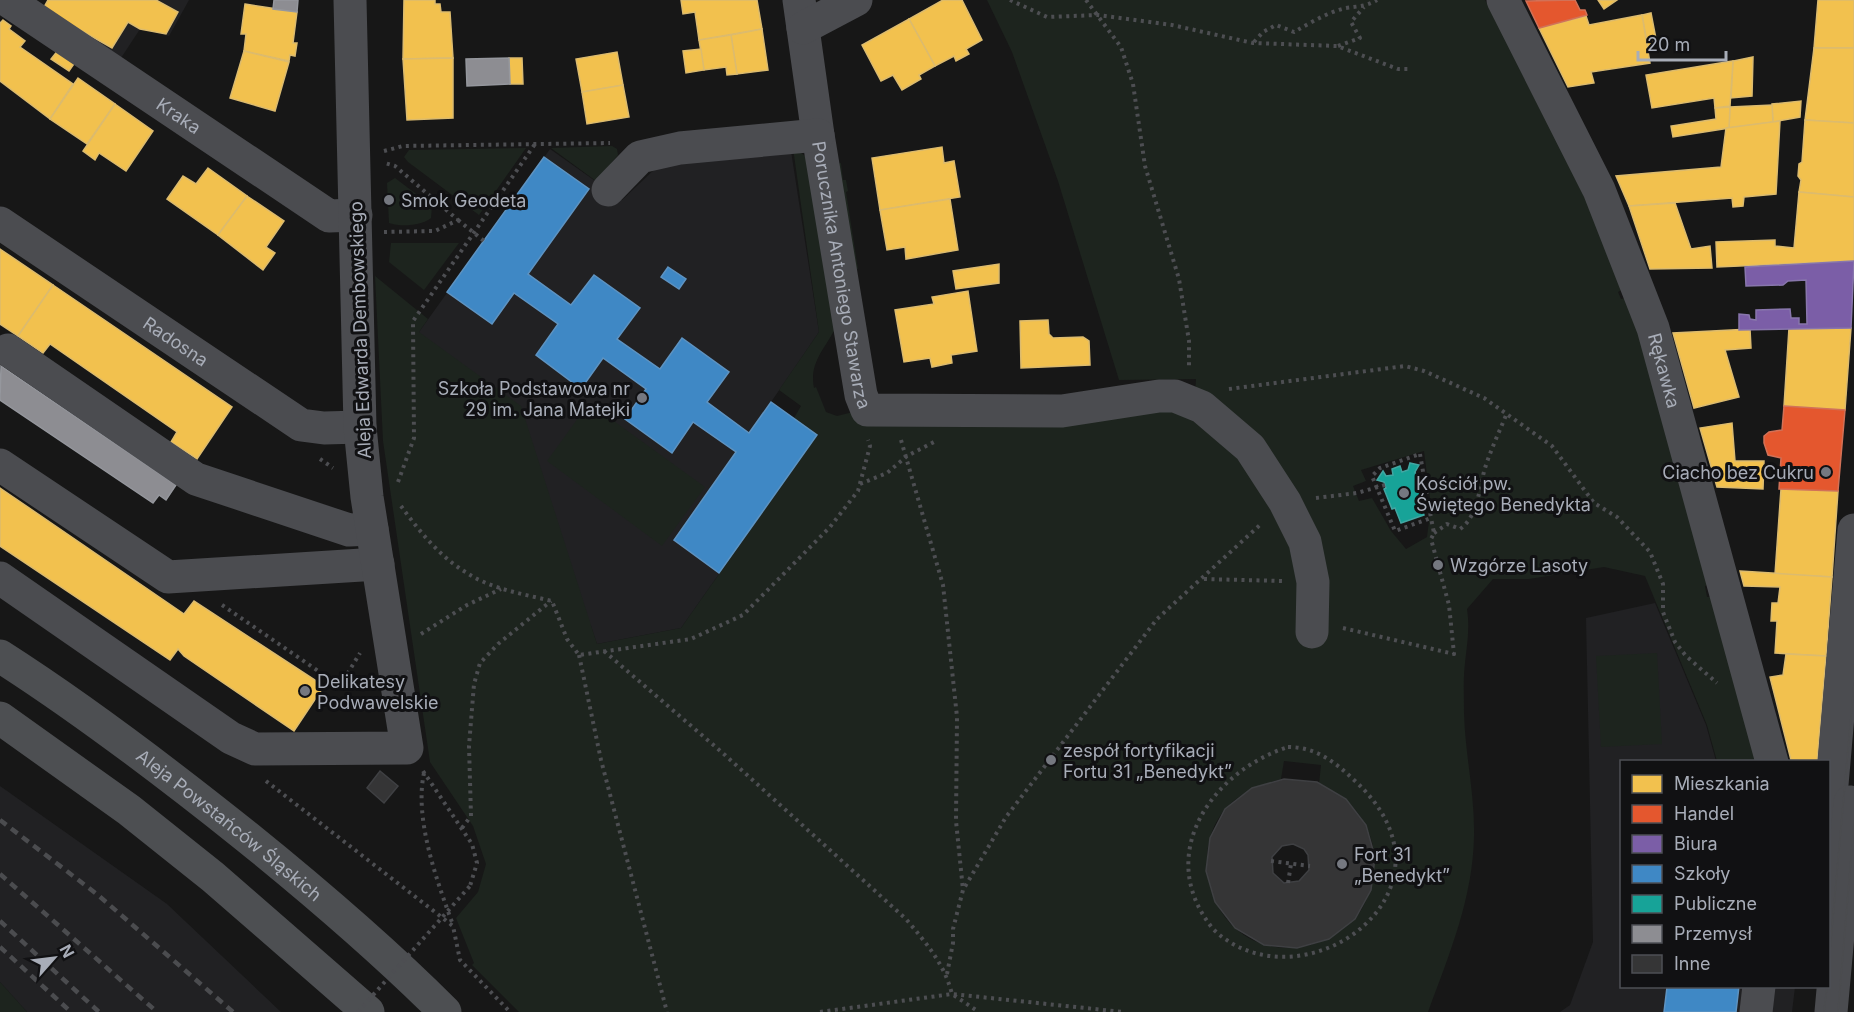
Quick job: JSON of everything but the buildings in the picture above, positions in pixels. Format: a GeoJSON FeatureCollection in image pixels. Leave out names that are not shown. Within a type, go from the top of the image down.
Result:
{"type":"FeatureCollection","features":[{"type":"Feature","properties":{"kind":"main road","name":"Aleja Powstańców Śląskich"},"geometry":{"type":"LineString","coordinates":[[0,657],[128,745],[237,829],[297,878],[445,1012]]}},
{"type":"Feature","properties":{"kind":"main road"},"geometry":{"type":"LineString","coordinates":[[0,718],[139,818],[213,877],[368,1012]]}},
{"type":"Feature","properties":{"kind":"street","name":"Kraka"},"geometry":{"type":"LineString","coordinates":[[7,0],[329,216],[367,224]]}},
{"type":"Feature","properties":{"kind":"street","name":"Aleja Edwarda Dembowskiego"},"geometry":{"type":"LineString","coordinates":[[0,578],[231,738],[255,749],[407,748],[372,529],[360,427],[367,224],[350,0]]}},
{"type":"Feature","properties":{"kind":"street","name":"Porucznika Antoniego Stawarza"},"geometry":{"type":"LineString","coordinates":[[856,0],[801,14],[818,135],[861,395],[878,411],[1062,411],[1175,396]]}},
{"type":"Feature","properties":{"kind":"street","name":"Rękawka"},"geometry":{"type":"LineString","coordinates":[[1503,0],[1599,190],[1653,328],[1771,760]]}},
{"type":"Feature","properties":{"kind":"street"},"geometry":{"type":"LineString","coordinates":[[608,190],[640,158],[680,148],[818,135]]}},
{"type":"Feature","properties":{"kind":"street","name":"Radosna"},"geometry":{"type":"LineString","coordinates":[[0,224],[301,425],[324,428],[360,427]]}},
{"type":"Feature","properties":{"kind":"street"},"geometry":{"type":"LineString","coordinates":[[8,350],[196,479],[349,530],[372,529]]}},
{"type":"Feature","properties":{"kind":"street"},"geometry":{"type":"LineString","coordinates":[[1175,396],[1202,407],[1250,448],[1285,502],[1305,542],[1313,582],[1312,627]]}},
{"type":"Feature","properties":{"kind":"street"},"geometry":{"type":"LineString","coordinates":[[0,465],[168,577],[378,564]]}},
{"type":"Feature","properties":{"kind":"street"},"geometry":{"type":"LineString","coordinates":[[1830,808],[1854,530]]}},
{"type":"Feature","properties":{"kind":"street"},"geometry":{"type":"LineString","coordinates":[[1831,1012],[1854,751]]}},
{"type":"Feature","properties":{"kind":"street"},"geometry":{"type":"LineString","coordinates":[[1850,1012],[1854,955]]}},
{"type":"Feature","properties":{"kind":"street"},"geometry":{"type":"LineString","coordinates":[[1756,1012],[1759,988]]}},
{"type":"Feature","properties":{"kind":"street"},"geometry":{"type":"LineString","coordinates":[[1813,1012],[1815,988]]}},
{"type":"Feature","properties":{"kind":"path"},"geometry":{"type":"LineString","coordinates":[[1010,0],[1047,17],[1098,15],[1172,25],[1253,43],[1338,46],[1398,69],[1410,69]]}},
{"type":"Feature","properties":{"kind":"path"},"geometry":{"type":"LineString","coordinates":[[1086,0],[1121,47],[1133,84],[1145,166],[1179,279],[1188,341],[1189,393],[1175,396]]}},
{"type":"Feature","properties":{"kind":"path"},"geometry":{"type":"LineString","coordinates":[[1338,46],[1360,38],[1351,22],[1364,7],[1377,0]]}},
{"type":"Feature","properties":{"kind":"path"},"geometry":{"type":"LineString","coordinates":[[1253,43],[1263,32],[1276,26],[1294,32],[1346,8],[1364,7]]}},
{"type":"Feature","properties":{"kind":"path"},"geometry":{"type":"LineString","coordinates":[[396,486],[414,438],[412,321],[536,143]]}},
{"type":"Feature","properties":{"kind":"path"},"geometry":{"type":"LineString","coordinates":[[382,151],[402,146],[615,143]]}},
{"type":"Feature","properties":{"kind":"path"},"geometry":{"type":"LineString","coordinates":[[378,160],[395,166],[484,240]]}},
{"type":"Feature","properties":{"kind":"path"},"geometry":{"type":"LineString","coordinates":[[367,224],[435,231],[458,220]]}},
{"type":"Feature","properties":{"kind":"path"},"geometry":{"type":"LineString","coordinates":[[1222,390],[1405,366],[1459,385],[1507,413],[1552,446],[1594,503],[1617,517],[1650,552],[1663,584],[1663,612],[1675,642],[1686,656],[1716,681],[1720,690]]}},
{"type":"Feature","properties":{"kind":"path"},"geometry":{"type":"LineString","coordinates":[[579,655],[691,639],[743,615],[830,527],[858,491],[870,446],[865,421],[878,411],[907,456],[943,585],[957,717],[956,821],[963,890],[947,974]]}},
{"type":"Feature","properties":{"kind":"path"},"geometry":{"type":"LineString","coordinates":[[1312,627],[1454,654],[1449,605],[1431,539],[1434,532],[1447,524],[1460,529],[1466,525],[1475,507],[1486,466],[1507,413]]}},
{"type":"Feature","properties":{"kind":"path"},"geometry":{"type":"LineString","coordinates":[[1431,518],[1395,531],[1372,476],[1380,468],[1420,454],[1434,532]]}},
{"type":"Feature","properties":{"kind":"path"},"geometry":{"type":"LineString","coordinates":[[963,890],[1006,817],[1157,619],[1204,579],[1285,502],[1358,493],[1385,485]]}},
{"type":"Feature","properties":{"kind":"path"},"geometry":{"type":"LineString","coordinates":[[399,504],[423,535],[467,573],[501,588],[552,601]]}},
{"type":"Feature","properties":{"kind":"path"},"geometry":{"type":"LineString","coordinates":[[1204,579],[1313,582]]}},
{"type":"Feature","properties":{"kind":"path"},"geometry":{"type":"LineString","coordinates":[[418,636],[478,599],[501,588]]}},
{"type":"Feature","properties":{"kind":"path"},"geometry":{"type":"LineString","coordinates":[[552,601],[567,639],[579,655],[601,760],[667,1012]]}},
{"type":"Feature","properties":{"kind":"path"},"geometry":{"type":"LineString","coordinates":[[462,828],[471,816],[469,746],[474,684],[480,663],[498,644],[552,601]]}},
{"type":"Feature","properties":{"kind":"path"},"geometry":{"type":"LineString","coordinates":[[604,651],[725,754],[906,919],[931,948],[947,974],[952,994],[979,1012]]}},
{"type":"Feature","properties":{"kind":"path"},"geometry":{"type":"LineString","coordinates":[[342,682],[358,657]]}},
{"type":"Feature","properties":{"kind":"path"},"geometry":{"type":"LineString","coordinates":[[1259,960],[1230,946],[1214,931],[1202,913],[1189,872],[1189,850],[1194,829],[1215,792],[1271,752],[1288,747],[1304,747],[1334,761],[1369,794],[1382,811],[1390,831],[1395,863],[1390,895],[1381,915]]}},
{"type":"Feature","properties":{"kind":"path"},"geometry":{"type":"LineString","coordinates":[[358,1012],[470,886],[477,863],[472,844],[424,773],[420,793],[435,874],[453,926],[460,960],[510,1012]]}},
{"type":"Feature","properties":{"kind":"path"},"geometry":{"type":"LineString","coordinates":[[257,774],[453,926]]}},
{"type":"Feature","properties":{"kind":"path"},"geometry":{"type":"LineString","coordinates":[[1271,861],[1310,866]]}},
{"type":"Feature","properties":{"kind":"path"},"geometry":{"type":"LineString","coordinates":[[1288,883],[1291,864]]}},
{"type":"Feature","properties":{"kind":"path"},"geometry":{"type":"LineString","coordinates":[[820,1012],[952,994],[1123,1012]]}},
{"type":"Feature","properties":{"kind":"shaded area"},"geometry":{"type":"Polygon","coordinates":[[[48,0],[189,0],[169,36],[140,29],[119,61],[41,13],[48,0]]]}},
{"type":"Feature","properties":{"kind":"shaded area"},"geometry":{"type":"Polygon","coordinates":[[[987,0],[1485,0],[1560,142],[1623,289],[1618,292],[1621,299],[1627,298],[1635,319],[1709,585],[1705,586],[1707,597],[1713,597],[1756,760],[1717,760],[1707,725],[1645,576],[1604,567],[1529,579],[1493,579],[1467,609],[1464,713],[1474,821],[1473,859],[1465,904],[1428,1012],[519,1012],[472,965],[474,963],[456,918],[478,892],[486,864],[473,826],[430,762],[383,441],[375,276],[428,319],[419,332],[521,406],[597,644],[681,628],[817,435],[794,418],[801,406],[779,390],[819,332],[793,148],[807,157],[835,329],[818,357],[813,379],[814,388],[816,387],[826,412],[837,416],[861,410],[1122,407],[1194,412],[1196,379],[1119,380],[1058,181],[1012,52],[987,0]],[[1424,451],[1361,470],[1366,481],[1353,486],[1359,501],[1372,498],[1391,531],[1406,549],[1427,537],[1431,506],[1424,451]],[[1284,761],[1281,779],[1245,793],[1232,802],[1216,822],[1210,837],[1207,870],[1216,902],[1224,916],[1235,928],[1249,938],[1264,944],[1296,948],[1328,939],[1354,919],[1366,901],[1373,872],[1374,856],[1371,838],[1363,821],[1352,806],[1337,793],[1319,784],[1321,765],[1284,761]]]}},
{"type":"Feature","properties":{"kind":"shaded area"},"geometry":{"type":"Polygon","coordinates":[[[612,146],[617,149],[618,155],[596,181],[551,148],[612,146]]]}},
{"type":"Feature","properties":{"kind":"shaded area"},"geometry":{"type":"Polygon","coordinates":[[[526,148],[479,215],[404,157],[409,150],[526,148]]]}},
{"type":"Feature","properties":{"kind":"shaded area","name":"Szkoła Podstawowa nr 29 im. Jana Matejki"},"geometry":{"type":"Polygon","coordinates":[[[550,149],[622,200],[657,167],[791,151],[819,332],[771,402],[817,435],[681,628],[597,644],[591,626],[419,332],[550,149]]]}},
{"type":"Feature","properties":{"kind":"shaded area"},"geometry":{"type":"Polygon","coordinates":[[[841,163],[843,180],[846,180],[848,191],[846,192],[858,269],[851,267],[834,164],[841,163]]]}},
{"type":"Feature","properties":{"kind":"shaded area"},"geometry":{"type":"Polygon","coordinates":[[[395,178],[432,206],[431,218],[411,225],[389,223],[387,183],[395,178]]]}},
{"type":"Feature","properties":{"kind":"shaded area"},"geometry":{"type":"Polygon","coordinates":[[[391,243],[459,243],[424,290],[389,262],[391,243]]]}},
{"type":"Feature","properties":{"kind":"shaded area"},"geometry":{"type":"Polygon","coordinates":[[[589,403],[705,487],[662,546],[547,461],[589,403]]]}},
{"type":"Feature","properties":{"kind":"shaded area"},"geometry":{"type":"Polygon","coordinates":[[[1655,603],[1706,725],[1716,760],[1620,760],[1620,988],[1795,988],[1792,1012],[1560,1012],[1570,1005],[1593,942],[1586,618],[1655,603]]]}},
{"type":"Feature","properties":{"kind":"shaded area"},"geometry":{"type":"Polygon","coordinates":[[[1657,653],[1662,744],[1601,747],[1596,656],[1657,653]]]}},
{"type":"Feature","properties":{"kind":"shaded area"},"geometry":{"type":"Polygon","coordinates":[[[0,786],[167,904],[281,1012],[27,1012],[0,982],[0,786]]]}},
{"type":"Feature","properties":{"kind":"shaded area"},"geometry":{"type":"Polygon","coordinates":[[[0,982],[27,1012],[0,1012],[0,982]]]}},
{"type":"Feature","properties":{"kind":"tram line"},"geometry":{"type":"LineString","coordinates":[[1830,950],[1854,683]]}},
{"type":"Feature","properties":{"kind":"tram line"},"geometry":{"type":"LineString","coordinates":[[1838,1012],[1854,823]]}},
{"type":"Feature","properties":{"kind":"tram line"},"geometry":{"type":"LineString","coordinates":[[1824,1012],[1827,988]]}},
{"type":"Feature","properties":{"kind":"railway"},"geometry":{"type":"LineString","coordinates":[[0,820],[98,895],[233,1012]]}},
{"type":"Feature","properties":{"kind":"railway"},"geometry":{"type":"LineString","coordinates":[[0,874],[157,1012]]}},
{"type":"Feature","properties":{"kind":"railway"},"geometry":{"type":"LineString","coordinates":[[0,921],[99,1012]]}},
{"type":"Feature","properties":{"kind":"railway"},"geometry":{"type":"LineString","coordinates":[[0,947],[71,1012]]}},
{"type":"Feature","properties":{"kind":"place","name":"Smok Geodeta"},"geometry":{"type":"Point","coordinates":[389,200]}},
{"type":"Feature","properties":{"kind":"place","name":"Szkoła Podstawowa nr 29 im. Jana Matejki"},"geometry":{"type":"Point","coordinates":[642,398]}},
{"type":"Feature","properties":{"kind":"place","name":"Ciacho bez Cukru"},"geometry":{"type":"Point","coordinates":[1826,472]}},
{"type":"Feature","properties":{"kind":"place","name":"Kościół pw. Świętego Benedykta"},"geometry":{"type":"Point","coordinates":[1404,493]}},
{"type":"Feature","properties":{"kind":"place","name":"Wzgórze Lasoty"},"geometry":{"type":"Point","coordinates":[1438,565]}},
{"type":"Feature","properties":{"kind":"place","name":"Delikatesy Podwawelskie"},"geometry":{"type":"Point","coordinates":[305,691]}},
{"type":"Feature","properties":{"kind":"place","name":"zespół fortyfikacji Fortu 31 „Benedykt”"},"geometry":{"type":"Point","coordinates":[1051,760]}},
{"type":"Feature","properties":{"kind":"place","name":"Fort 31 „Benedykt”"},"geometry":{"type":"Point","coordinates":[1342,864]}}]}
